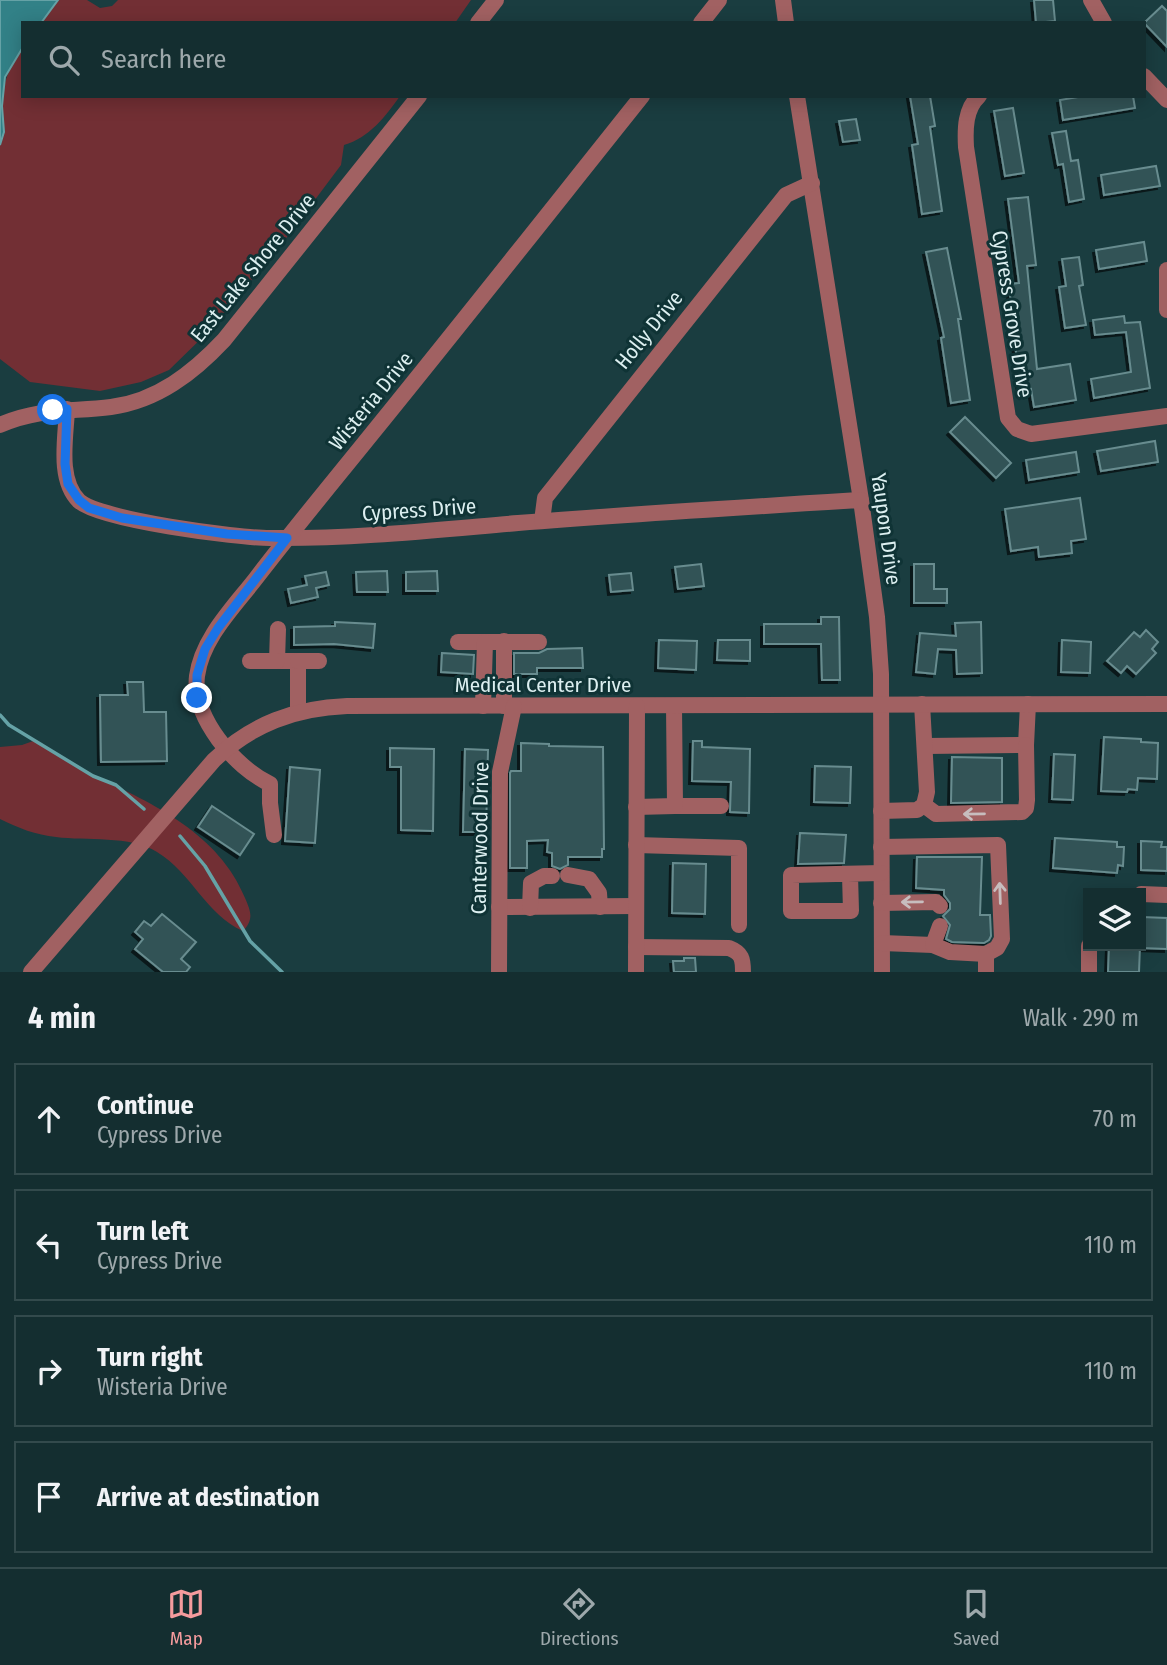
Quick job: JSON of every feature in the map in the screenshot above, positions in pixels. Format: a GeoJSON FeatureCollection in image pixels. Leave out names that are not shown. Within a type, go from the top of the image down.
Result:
{"type":"FeatureCollection","features":[{"type":"Feature","properties":{"kind":"street"},"geometry":{"type":"LineString","coordinates":[[480,21],[496,0]]}},
{"type":"Feature","properties":{"kind":"street"},"geometry":{"type":"LineString","coordinates":[[703,21],[719,0]]}},
{"type":"Feature","properties":{"kind":"street"},"geometry":{"type":"LineString","coordinates":[[783,0],[786,21]]}},
{"type":"Feature","properties":{"kind":"street"},"geometry":{"type":"LineString","coordinates":[[1091,0],[1103,21]]}},
{"type":"Feature","properties":{"kind":"street"},"geometry":{"type":"LineString","coordinates":[[1146,78],[1167,100]]}},
{"type":"Feature","properties":{"kind":"street","name":"East Lake Shore Drive"},"geometry":{"type":"LineString","coordinates":[[0,425],[39,412],[111,407],[148,397],[170,386],[207,358],[417,98]]}},
{"type":"Feature","properties":{"kind":"street","name":"Wisteria Drive"},"geometry":{"type":"LineString","coordinates":[[274,835],[270,784],[253,776],[227,748],[200,709],[196,686],[201,660],[218,628],[287,538],[640,98]]}},
{"type":"Feature","properties":{"kind":"street","name":"Yaupon Drive"},"geometry":{"type":"LineString","coordinates":[[797,98],[877,617],[882,972]]}},
{"type":"Feature","properties":{"kind":"street","name":"Cypress Grove Drive"},"geometry":{"type":"LineString","coordinates":[[977,98],[966,121],[966,147],[1008,418],[1017,429],[1031,434],[1167,416]]}},
{"type":"Feature","properties":{"kind":"street","name":"Holly Drive"},"geometry":{"type":"LineString","coordinates":[[542,521],[545,498],[687,317],[786,195],[812,183]]}},
{"type":"Feature","properties":{"kind":"street"},"geometry":{"type":"LineString","coordinates":[[1167,270],[1167,310]]}},
{"type":"Feature","properties":{"kind":"street","name":"Cypress Drive"},"geometry":{"type":"LineString","coordinates":[[67,409],[65,464],[68,484],[79,500],[89,508],[122,518],[227,534],[287,538],[356,536],[861,500]]}},
{"type":"Feature","properties":{"kind":"street"},"geometry":{"type":"LineString","coordinates":[[277,661],[278,629]]}},
{"type":"Feature","properties":{"kind":"street","name":"Canterwood Drive"},"geometry":{"type":"LineString","coordinates":[[499,972],[501,765],[509,706],[504,641]]}},
{"type":"Feature","properties":{"kind":"street"},"geometry":{"type":"LineString","coordinates":[[457,642],[539,642]]}},
{"type":"Feature","properties":{"kind":"street"},"geometry":{"type":"LineString","coordinates":[[483,706],[485,642]]}},
{"type":"Feature","properties":{"kind":"street"},"geometry":{"type":"LineString","coordinates":[[250,661],[319,661]]}},
{"type":"Feature","properties":{"kind":"street"},"geometry":{"type":"LineString","coordinates":[[298,661],[298,712]]}},
{"type":"Feature","properties":{"kind":"street"},"geometry":{"type":"LineString","coordinates":[[881,811],[917,810],[925,805],[927,792],[922,704]]}},
{"type":"Feature","properties":{"kind":"street"},"geometry":{"type":"LineString","coordinates":[[925,805],[936,814],[1021,812],[1026,808],[1028,704]]}},
{"type":"Feature","properties":{"kind":"street","name":"Medical Center Drive"},"geometry":{"type":"LineString","coordinates":[[31,972],[227,748],[267,722],[298,712],[332,707],[1167,704]]}},
{"type":"Feature","properties":{"kind":"street"},"geometry":{"type":"LineString","coordinates":[[636,972],[637,706]]}},
{"type":"Feature","properties":{"kind":"street"},"geometry":{"type":"LineString","coordinates":[[674,706],[675,806]]}},
{"type":"Feature","properties":{"kind":"street"},"geometry":{"type":"LineString","coordinates":[[925,746],[1026,745]]}},
{"type":"Feature","properties":{"kind":"street"},"geometry":{"type":"LineString","coordinates":[[636,807],[721,806]]}},
{"type":"Feature","properties":{"kind":"street"},"geometry":{"type":"LineString","coordinates":[[636,845],[738,848],[739,925]]}},
{"type":"Feature","properties":{"kind":"street"},"geometry":{"type":"LineString","coordinates":[[881,847],[998,845],[1002,939],[997,948],[986,954],[950,952],[933,945],[882,943]]}},
{"type":"Feature","properties":{"kind":"street"},"geometry":{"type":"LineString","coordinates":[[850,875],[881,873]]}},
{"type":"Feature","properties":{"kind":"street"},"geometry":{"type":"LineString","coordinates":[[530,908],[531,883],[544,876],[589,878],[599,893],[600,907]]}},
{"type":"Feature","properties":{"kind":"street"},"geometry":{"type":"LineString","coordinates":[[1146,894],[1167,895]]}},
{"type":"Feature","properties":{"kind":"street"},"geometry":{"type":"LineString","coordinates":[[881,903],[936,902],[940,906]]}},
{"type":"Feature","properties":{"kind":"street"},"geometry":{"type":"LineString","coordinates":[[499,907],[636,906]]}},
{"type":"Feature","properties":{"kind":"street"},"geometry":{"type":"LineString","coordinates":[[933,945],[940,926]]}},
{"type":"Feature","properties":{"kind":"street"},"geometry":{"type":"LineString","coordinates":[[636,947],[729,948],[743,957],[743,972]]}},
{"type":"Feature","properties":{"kind":"street"},"geometry":{"type":"LineString","coordinates":[[1089,951],[1089,972]]}},
{"type":"Feature","properties":{"kind":"street"},"geometry":{"type":"LineString","coordinates":[[986,954],[986,972]]}},
{"type":"Feature","properties":{"kind":"shaded area"},"geometry":{"type":"Polygon","coordinates":[[[58,0],[87,0],[100,8],[112,6],[118,0],[471,0],[456,21],[42,21],[58,0]]]}},
{"type":"Feature","properties":{"kind":"shaded area"},"geometry":{"type":"Polygon","coordinates":[[[21,50],[21,98],[398,98],[369,132],[344,145],[341,165],[281,245],[211,329],[169,370],[141,382],[100,391],[30,382],[0,359],[2,98],[14,60],[21,50]]]}},
{"type":"Feature","properties":{"kind":"shaded area"},"geometry":{"type":"Polygon","coordinates":[[[36,740],[80,768],[162,810],[202,839],[234,876],[245,898],[250,915],[249,923],[243,931],[219,915],[180,871],[157,852],[121,841],[49,836],[27,831],[0,819],[0,747],[22,745],[36,740]]]}},
{"type":"Feature","properties":{"kind":"water"},"geometry":{"type":"Polygon","coordinates":[[[0,0],[58,0],[42,21],[21,21],[21,50],[5,77],[2,106],[4,132],[0,145],[0,0]]]}},
{"type":"Feature","properties":{"kind":"building"},"geometry":{"type":"Polygon","coordinates":[[[1034,0],[1053,0],[1055,21],[1036,21],[1034,0]]]}},
{"type":"Feature","properties":{"kind":"building"},"geometry":{"type":"Polygon","coordinates":[[[1162,6],[1167,11],[1167,47],[1146,25],[1146,21],[1162,6]]]}},
{"type":"Feature","properties":{"kind":"building"},"geometry":{"type":"Polygon","coordinates":[[[910,98],[930,98],[935,126],[930,127],[942,211],[922,214],[912,145],[918,144],[910,98]]]}},
{"type":"Feature","properties":{"kind":"building"},"geometry":{"type":"Polygon","coordinates":[[[1133,98],[1135,108],[1063,120],[1060,100],[1133,98]]]}},
{"type":"Feature","properties":{"kind":"building"},"geometry":{"type":"Polygon","coordinates":[[[1013,108],[1024,173],[1005,176],[994,111],[1013,108]]]}},
{"type":"Feature","properties":{"kind":"building"},"geometry":{"type":"Polygon","coordinates":[[[856,119],[860,140],[843,142],[839,121],[856,119]]]}},
{"type":"Feature","properties":{"kind":"building"},"geometry":{"type":"Polygon","coordinates":[[[1066,131],[1071,161],[1078,160],[1084,199],[1069,202],[1063,164],[1058,165],[1052,133],[1066,131]]]}},
{"type":"Feature","properties":{"kind":"building"},"geometry":{"type":"Polygon","coordinates":[[[1156,166],[1160,186],[1104,195],[1101,175],[1156,166]]]}},
{"type":"Feature","properties":{"kind":"building"},"geometry":{"type":"Polygon","coordinates":[[[1028,197],[1036,265],[1027,266],[1037,369],[1070,364],[1076,400],[1034,407],[1031,389],[1020,391],[1009,284],[1019,283],[1008,199],[1028,197]]]}},
{"type":"Feature","properties":{"kind":"building"},"geometry":{"type":"Polygon","coordinates":[[[1144,242],[1147,261],[1099,269],[1096,250],[1144,242]]]}},
{"type":"Feature","properties":{"kind":"building"},"geometry":{"type":"Polygon","coordinates":[[[947,248],[961,319],[958,319],[970,400],[951,403],[941,338],[944,337],[926,252],[947,248]]]}},
{"type":"Feature","properties":{"kind":"building"},"geometry":{"type":"Polygon","coordinates":[[[1079,257],[1083,285],[1079,286],[1086,325],[1065,328],[1059,287],[1066,286],[1062,259],[1079,257]]]}},
{"type":"Feature","properties":{"kind":"building"},"geometry":{"type":"Polygon","coordinates":[[[1124,316],[1125,323],[1140,322],[1150,388],[1094,398],[1091,379],[1131,372],[1126,332],[1095,335],[1093,320],[1124,316]]]}},
{"type":"Feature","properties":{"kind":"building"},"geometry":{"type":"Polygon","coordinates":[[[965,417],[1011,463],[996,478],[950,432],[965,417]]]}},
{"type":"Feature","properties":{"kind":"building"},"geometry":{"type":"Polygon","coordinates":[[[1155,441],[1158,462],[1101,471],[1097,451],[1155,441]]]}},
{"type":"Feature","properties":{"kind":"building"},"geometry":{"type":"Polygon","coordinates":[[[1076,452],[1079,472],[1029,480],[1026,460],[1076,452]]]}},
{"type":"Feature","properties":{"kind":"building"},"geometry":{"type":"Polygon","coordinates":[[[1080,498],[1086,539],[1071,541],[1072,553],[1039,557],[1038,547],[1011,551],[1005,509],[1080,498]]]}},
{"type":"Feature","properties":{"kind":"building"},"geometry":{"type":"Polygon","coordinates":[[[701,564],[704,586],[678,589],[675,567],[701,564]]]}},
{"type":"Feature","properties":{"kind":"building"},"geometry":{"type":"Polygon","coordinates":[[[914,564],[934,564],[934,589],[947,589],[947,603],[914,603],[914,564]]]}},
{"type":"Feature","properties":{"kind":"building"},"geometry":{"type":"Polygon","coordinates":[[[387,571],[388,592],[357,592],[356,572],[387,571]]]}},
{"type":"Feature","properties":{"kind":"building"},"geometry":{"type":"Polygon","coordinates":[[[437,571],[438,591],[406,591],[406,572],[437,571]]]}},
{"type":"Feature","properties":{"kind":"building"},"geometry":{"type":"Polygon","coordinates":[[[326,572],[329,585],[316,588],[318,597],[291,603],[288,589],[307,585],[305,576],[326,572]]]}},
{"type":"Feature","properties":{"kind":"building"},"geometry":{"type":"Polygon","coordinates":[[[631,573],[633,590],[611,592],[609,575],[631,573]]]}},
{"type":"Feature","properties":{"kind":"building"},"geometry":{"type":"Polygon","coordinates":[[[821,617],[839,617],[840,680],[822,680],[821,644],[764,644],[764,624],[821,624],[821,617]]]}},
{"type":"Feature","properties":{"kind":"building"},"geometry":{"type":"Polygon","coordinates":[[[335,622],[375,624],[373,648],[334,644],[294,645],[294,627],[335,626],[335,622]]]}},
{"type":"Feature","properties":{"kind":"building"},"geometry":{"type":"Polygon","coordinates":[[[981,622],[982,673],[957,674],[956,650],[938,649],[935,674],[916,672],[920,633],[956,636],[955,623],[981,622]]]}},
{"type":"Feature","properties":{"kind":"building"},"geometry":{"type":"Polygon","coordinates":[[[1146,630],[1158,642],[1152,649],[1156,653],[1136,674],[1127,666],[1121,673],[1107,661],[1134,632],[1140,637],[1146,630]]]}},
{"type":"Feature","properties":{"kind":"building"},"geometry":{"type":"Polygon","coordinates":[[[659,640],[697,641],[696,670],[658,668],[659,640]]]}},
{"type":"Feature","properties":{"kind":"building"},"geometry":{"type":"Polygon","coordinates":[[[718,640],[750,640],[750,661],[717,660],[718,640]]]}},
{"type":"Feature","properties":{"kind":"building"},"geometry":{"type":"Polygon","coordinates":[[[1062,640],[1091,642],[1090,673],[1061,672],[1062,640]]]}},
{"type":"Feature","properties":{"kind":"building"},"geometry":{"type":"Polygon","coordinates":[[[582,648],[583,668],[537,668],[537,674],[514,674],[514,653],[582,648]]]}},
{"type":"Feature","properties":{"kind":"building"},"geometry":{"type":"Polygon","coordinates":[[[442,653],[474,655],[473,674],[441,672],[442,653]]]}},
{"type":"Feature","properties":{"kind":"building"},"geometry":{"type":"Polygon","coordinates":[[[127,682],[143,682],[144,712],[166,712],[167,761],[101,762],[100,695],[128,695],[127,682]]]}},
{"type":"Feature","properties":{"kind":"building"},"geometry":{"type":"Polygon","coordinates":[[[1104,737],[1158,743],[1157,779],[1138,778],[1137,790],[1101,791],[1104,737]]]}},
{"type":"Feature","properties":{"kind":"building"},"geometry":{"type":"Polygon","coordinates":[[[693,741],[702,741],[702,747],[750,749],[749,813],[730,812],[731,782],[692,781],[693,741]]]}},
{"type":"Feature","properties":{"kind":"building"},"geometry":{"type":"Polygon","coordinates":[[[521,743],[603,747],[602,857],[568,857],[568,865],[560,869],[552,866],[552,853],[547,852],[548,840],[527,841],[527,868],[510,868],[510,773],[521,771],[521,743]]]}},
{"type":"Feature","properties":{"kind":"building"},"geometry":{"type":"Polygon","coordinates":[[[390,748],[434,749],[433,831],[401,830],[401,767],[390,767],[390,748]]]}},
{"type":"Feature","properties":{"kind":"building"},"geometry":{"type":"Polygon","coordinates":[[[465,749],[488,750],[486,832],[463,832],[465,749]]]}},
{"type":"Feature","properties":{"kind":"building"},"geometry":{"type":"Polygon","coordinates":[[[1054,754],[1075,755],[1073,800],[1052,799],[1054,754]]]}},
{"type":"Feature","properties":{"kind":"building"},"geometry":{"type":"Polygon","coordinates":[[[952,757],[1002,758],[1002,802],[951,803],[952,757]]]}},
{"type":"Feature","properties":{"kind":"building"},"geometry":{"type":"Polygon","coordinates":[[[815,766],[851,767],[850,803],[814,802],[815,766]]]}},
{"type":"Feature","properties":{"kind":"building"},"geometry":{"type":"Polygon","coordinates":[[[290,767],[320,770],[315,843],[285,841],[290,767]]]}},
{"type":"Feature","properties":{"kind":"building"},"geometry":{"type":"Polygon","coordinates":[[[212,806],[254,834],[240,855],[198,827],[212,806]]]}},
{"type":"Feature","properties":{"kind":"building"},"geometry":{"type":"Polygon","coordinates":[[[800,833],[846,835],[844,863],[798,864],[800,833]]]}},
{"type":"Feature","properties":{"kind":"building"},"geometry":{"type":"Polygon","coordinates":[[[1055,838],[1117,842],[1117,847],[1124,847],[1123,866],[1118,865],[1117,873],[1053,868],[1055,838]]]}},
{"type":"Feature","properties":{"kind":"building"},"geometry":{"type":"Polygon","coordinates":[[[1141,841],[1162,842],[1161,847],[1167,847],[1167,871],[1141,870],[1141,841]]]}},
{"type":"Feature","properties":{"kind":"building"},"geometry":{"type":"Polygon","coordinates":[[[917,857],[982,857],[980,915],[990,915],[989,940],[984,943],[952,942],[946,939],[950,925],[943,916],[950,909],[950,903],[944,890],[916,888],[917,857]]]}},
{"type":"Feature","properties":{"kind":"building"},"geometry":{"type":"Polygon","coordinates":[[[673,863],[706,864],[705,914],[672,913],[673,863]]]}},
{"type":"Feature","properties":{"kind":"building"},"geometry":{"type":"Polygon","coordinates":[[[162,914],[196,942],[181,959],[190,967],[186,972],[163,972],[135,949],[143,939],[135,932],[144,921],[151,926],[162,914]]]}},
{"type":"Feature","properties":{"kind":"building"},"geometry":{"type":"Polygon","coordinates":[[[1146,917],[1167,918],[1167,949],[1146,948],[1146,917]]]}},
{"type":"Feature","properties":{"kind":"building"},"geometry":{"type":"Polygon","coordinates":[[[1109,951],[1140,951],[1139,972],[1108,972],[1109,951]]]}},
{"type":"Feature","properties":{"kind":"building"},"geometry":{"type":"Polygon","coordinates":[[[684,958],[695,958],[696,972],[674,972],[673,961],[684,961],[684,958]]]}},
{"type":"Feature","properties":{"kind":"waterway"},"geometry":{"type":"LineString","coordinates":[[0,715],[9,725],[93,776],[116,785],[144,809]]}},
{"type":"Feature","properties":{"kind":"waterway"},"geometry":{"type":"LineString","coordinates":[[180,836],[205,866],[250,941],[282,972]]}},
{"type":"Feature","properties":{"kind":"route"},"geometry":{"type":"LineString","coordinates":[[53,410],[67,409],[65,464],[68,484],[79,500],[89,508],[122,518],[227,534],[287,538],[205,649],[197,675],[197,698]]}}]}
